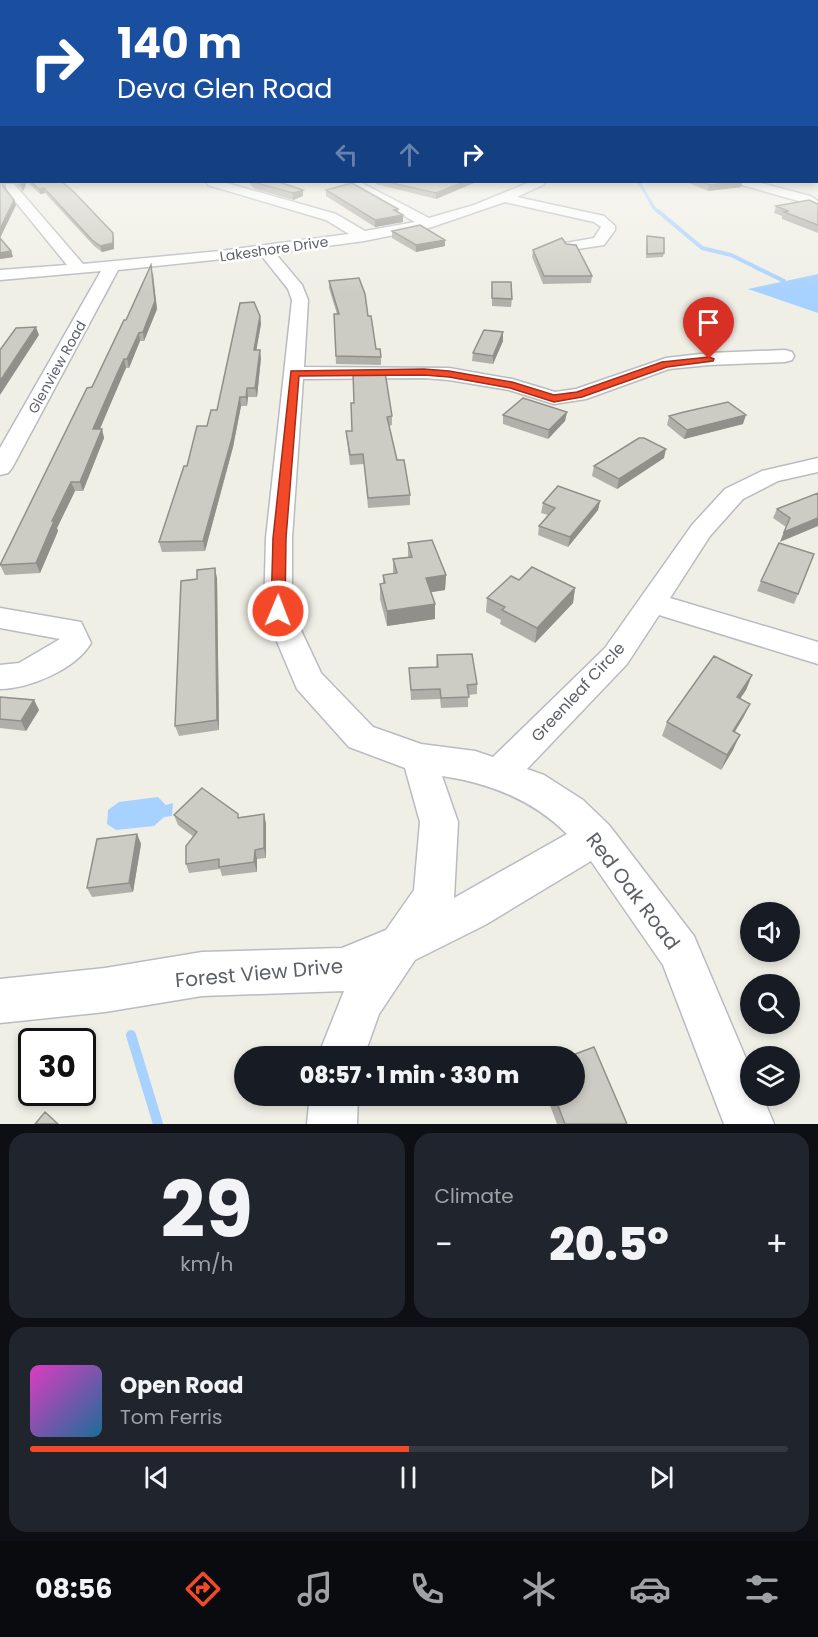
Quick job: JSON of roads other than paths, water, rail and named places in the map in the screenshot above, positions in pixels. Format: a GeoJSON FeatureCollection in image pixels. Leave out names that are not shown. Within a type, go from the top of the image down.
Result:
{"type":"FeatureCollection","features":[{"type":"Feature","properties":{"kind":"street"},"geometry":{"type":"LineString","coordinates":[[231,187],[331,217],[364,237]]}},
{"type":"Feature","properties":{"kind":"street"},"geometry":{"type":"LineString","coordinates":[[362,187],[429,224]]}},
{"type":"Feature","properties":{"kind":"street","name":"Lakeshore Drive"},"geometry":{"type":"LineString","coordinates":[[0,275],[112,266],[364,237],[429,224],[505,198],[527,187]]}},
{"type":"Feature","properties":{"kind":"street"},"geometry":{"type":"LineString","coordinates":[[765,187],[806,199],[818,206]]}},
{"type":"Feature","properties":{"kind":"street"},"geometry":{"type":"LineString","coordinates":[[10,188],[78,268]]}},
{"type":"Feature","properties":{"kind":"street"},"geometry":{"type":"LineString","coordinates":[[505,198],[598,219],[608,226],[608,230],[599,242],[571,246]]}},
{"type":"Feature","properties":{"kind":"street","name":"Red Oak Road"},"geometry":{"type":"LineString","coordinates":[[264,250],[296,288],[300,300],[279,538],[278,611],[308,680],[361,737],[421,759],[475,766],[531,786],[570,812],[596,837],[679,951],[749,1124]]}},
{"type":"Feature","properties":{"kind":"street","name":"Glenview Road"},"geometry":{"type":"LineString","coordinates":[[0,468],[112,266]]}},
{"type":"Feature","properties":{"kind":"street"},"geometry":{"type":"LineString","coordinates":[[294,373],[424,372],[449,374],[512,385],[554,398],[579,395],[666,364],[709,359],[784,356]]}},
{"type":"Feature","properties":{"kind":"street","name":"Greenleaf Circle"},"geometry":{"type":"LineString","coordinates":[[499,775],[616,656],[701,531],[734,494],[770,476],[818,465]]}},
{"type":"Feature","properties":{"kind":"street"},"geometry":{"type":"LineString","coordinates":[[652,603],[818,653]]}},
{"type":"Feature","properties":{"kind":"street"},"geometry":{"type":"LineString","coordinates":[[0,618],[71,630],[76,643],[50,663],[13,678],[0,677]]}},
{"type":"Feature","properties":{"kind":"street"},"geometry":{"type":"LineString","coordinates":[[345,1046],[362,1001],[434,897],[439,822],[423,774],[421,759]]}},
{"type":"Feature","properties":{"kind":"street","name":"Forest View Drive"},"geometry":{"type":"LineString","coordinates":[[0,1001],[105,990],[202,975],[342,970],[399,946],[471,911],[596,837]]}},
{"type":"Feature","properties":{"kind":"street"},"geometry":{"type":"LineString","coordinates":[[332,1124],[333,1106]]}},
{"type":"Feature","properties":{"kind":"water"},"geometry":{"type":"Polygon","coordinates":[[[818,274],[818,313],[748,289],[818,274]]]}},
{"type":"Feature","properties":{"kind":"water"},"geometry":{"type":"Polygon","coordinates":[[[158,797],[166,805],[173,803],[172,816],[164,817],[154,826],[116,830],[107,824],[108,810],[119,802],[158,797]]]}},
{"type":"Feature","properties":{"kind":"waterway"},"geometry":{"type":"LineString","coordinates":[[642,187],[654,208],[660,213]]}},
{"type":"Feature","properties":{"kind":"waterway"},"geometry":{"type":"LineString","coordinates":[[658,211],[702,248],[731,255],[784,281]]}},
{"type":"Feature","properties":{"kind":"waterway"},"geometry":{"type":"LineString","coordinates":[[131,1035],[158,1124]]}}]}
